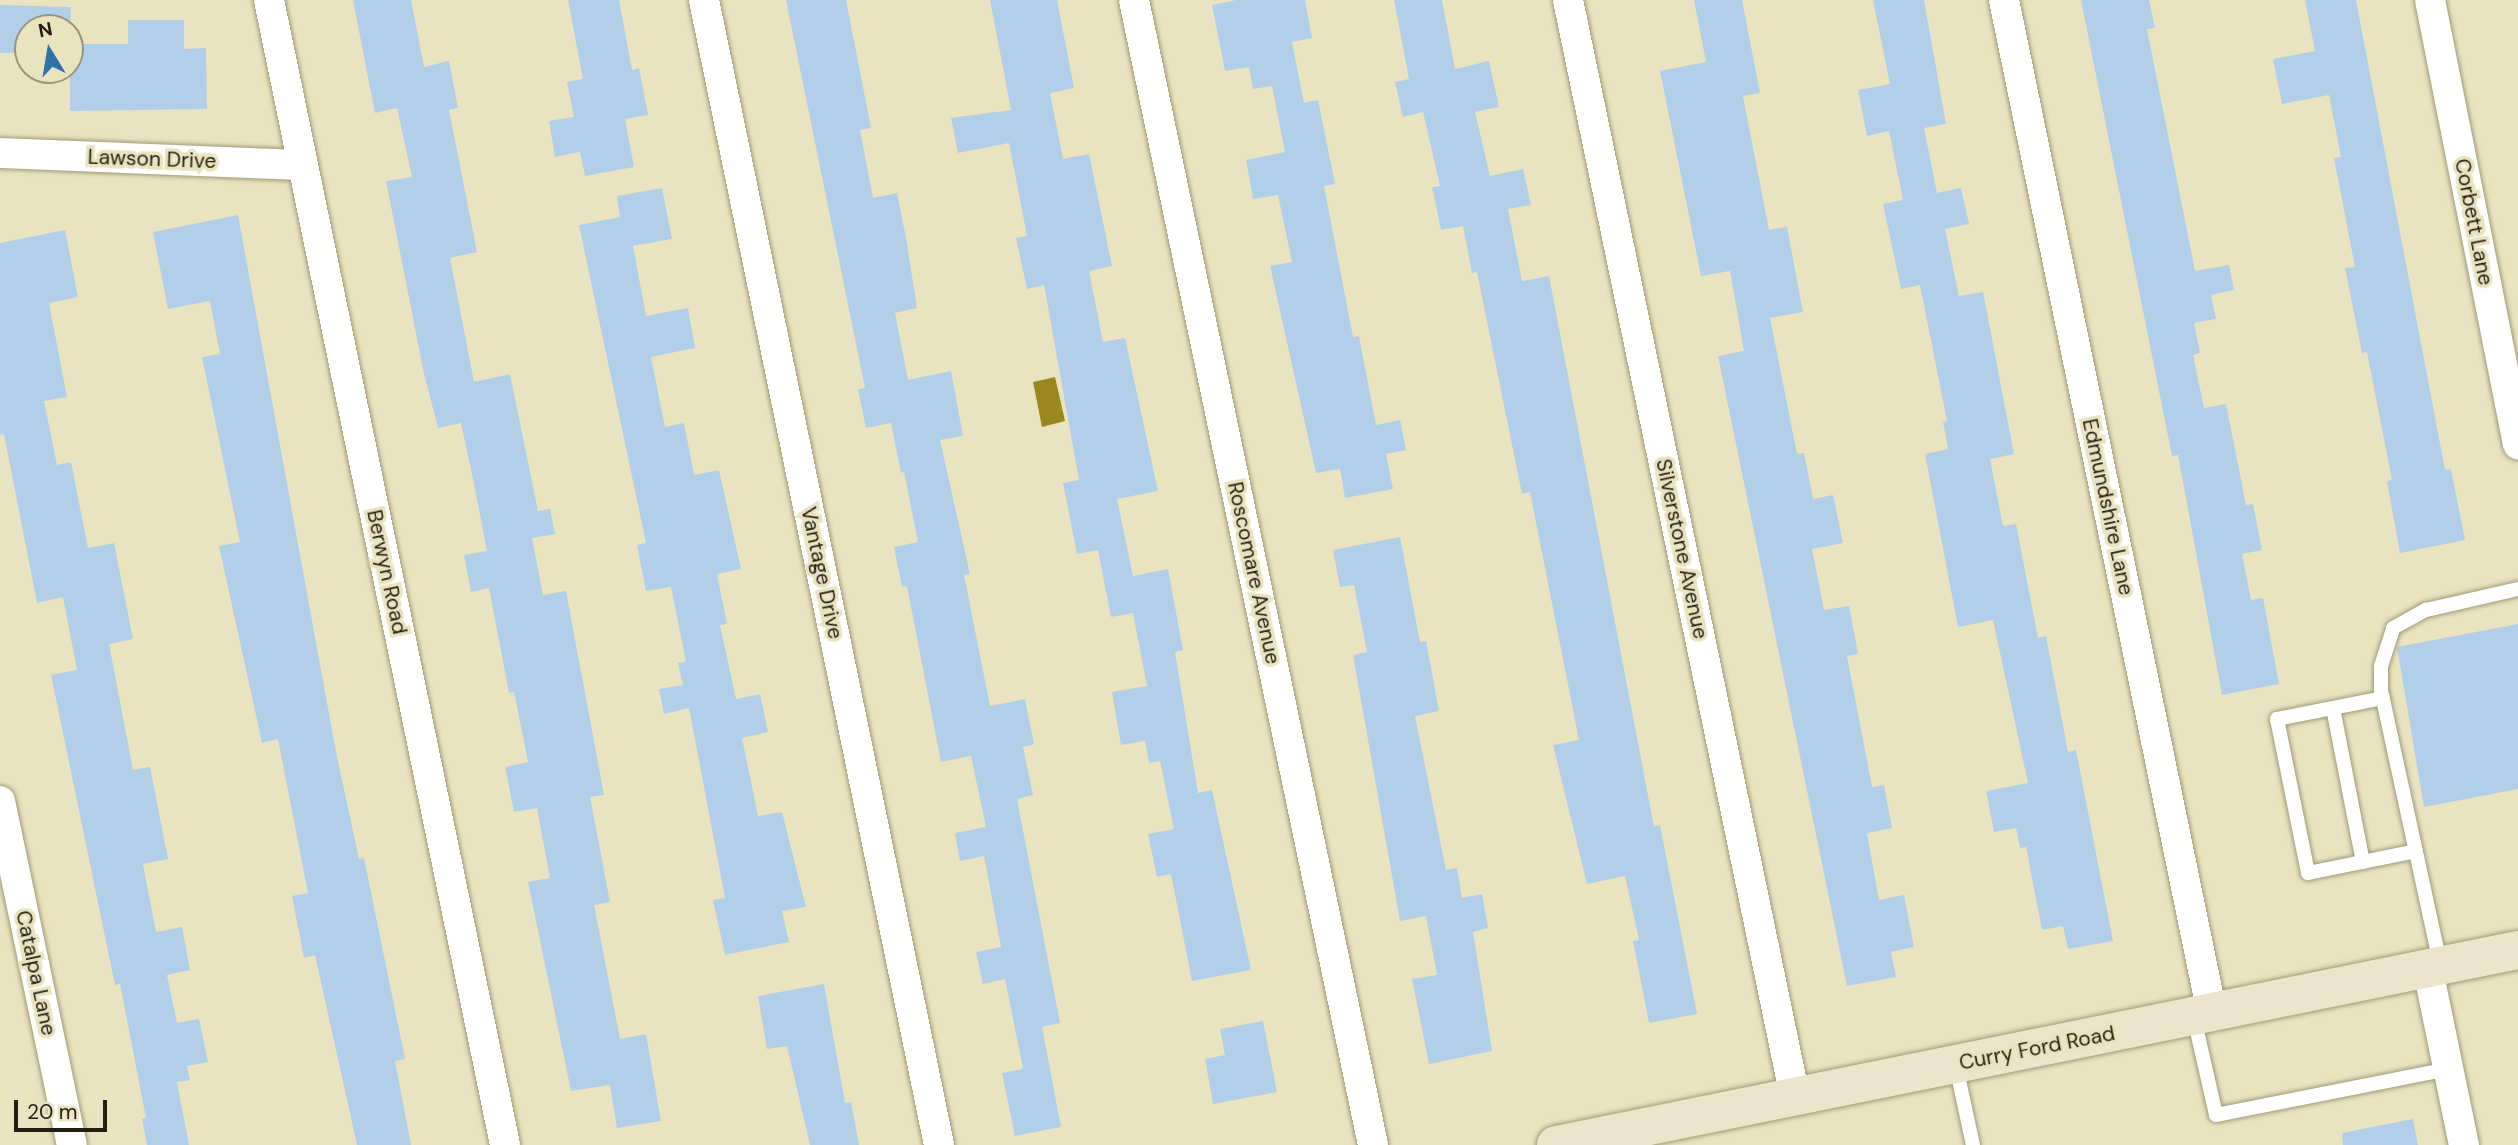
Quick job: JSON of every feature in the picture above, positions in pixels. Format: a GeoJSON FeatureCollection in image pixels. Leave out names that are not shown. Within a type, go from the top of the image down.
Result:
{"type":"FeatureCollection","features":[{"type":"Feature","properties":{"kind":"street","name":"Berwyn Road"},"geometry":{"type":"LineString","coordinates":[[269,0],[505,1145]]}},
{"type":"Feature","properties":{"kind":"street","name":"Vantage Drive"},"geometry":{"type":"LineString","coordinates":[[704,0],[939,1145]]}},
{"type":"Feature","properties":{"kind":"street","name":"Roscomare Avenue"},"geometry":{"type":"LineString","coordinates":[[1134,0],[1373,1145]]}},
{"type":"Feature","properties":{"kind":"street","name":"Silverstone Avenue"},"geometry":{"type":"LineString","coordinates":[[1568,0],[1795,1097]]}},
{"type":"Feature","properties":{"kind":"street","name":"Edmundshire Lane"},"geometry":{"type":"LineString","coordinates":[[2004,0],[2203,1015]]}},
{"type":"Feature","properties":{"kind":"street","name":"Corbett Lane"},"geometry":{"type":"LineString","coordinates":[[2430,0],[2518,444]]}},
{"type":"Feature","properties":{"kind":"street","name":"Lawson Drive"},"geometry":{"type":"LineString","coordinates":[[0,153],[303,165]]}},
{"type":"Feature","properties":{"kind":"street","name":"Catalpa Lane"},"geometry":{"type":"LineString","coordinates":[[0,801],[72,1145]]}},
{"type":"Feature","properties":{"kind":"street","name":"Curry Ford Road"},"geometry":{"type":"LineString","coordinates":[[1556,1145],[1664,1129],[1795,1097],[2518,950]]}},
{"type":"Feature","properties":{"kind":"street"},"geometry":{"type":"LineString","coordinates":[[2434,968],[2464,1145]]}},
{"type":"Feature","properties":{"kind":"lane"},"geometry":{"type":"LineString","coordinates":[[2434,968],[2416,851],[2383,698],[2381,666],[2393,628],[2426,610],[2518,589]]}},
{"type":"Feature","properties":{"kind":"lane"},"geometry":{"type":"LineString","coordinates":[[2383,698],[2277,719],[2308,873],[2416,851]]}},
{"type":"Feature","properties":{"kind":"lane"},"geometry":{"type":"LineString","coordinates":[[2333,708],[2363,862]]}},
{"type":"Feature","properties":{"kind":"lane"},"geometry":{"type":"LineString","coordinates":[[2203,1015],[2216,1115],[2449,1069]]}},
{"type":"Feature","properties":{"kind":"lane"},"geometry":{"type":"LineString","coordinates":[[1956,1064],[1973,1145]]}},
{"type":"Feature","properties":{"kind":"shaded area"},"geometry":{"type":"Polygon","coordinates":[[[1055,377],[1065,421],[1042,427],[1033,382],[1055,377]]]}},
{"type":"Feature","properties":{"kind":"building"},"geometry":{"type":"Polygon","coordinates":[[[353,0],[411,0],[424,67],[449,61],[458,108],[449,110],[477,252],[450,258],[474,382],[510,374],[538,511],[550,509],[555,534],[532,538],[543,595],[566,591],[604,795],[590,797],[610,902],[594,905],[620,1039],[646,1034],[661,1121],[617,1128],[610,1085],[571,1091],[528,882],[550,878],[537,808],[514,812],[505,767],[528,762],[514,692],[509,693],[489,588],[471,592],[464,555],[487,551],[473,479],[461,423],[438,428],[424,374],[386,181],[412,177],[397,108],[375,113],[353,0]]]}},
{"type":"Feature","properties":{"kind":"building"},"geometry":{"type":"Polygon","coordinates":[[[568,0],[619,0],[632,70],[639,68],[648,115],[625,119],[634,167],[585,176],[580,152],[555,157],[549,121],[574,117],[567,82],[583,79],[568,0]]]}},
{"type":"Feature","properties":{"kind":"building"},"geometry":{"type":"Polygon","coordinates":[[[786,0],[846,0],[871,128],[860,130],[873,198],[897,193],[906,238],[917,308],[895,313],[908,380],[951,371],[963,436],[940,440],[970,574],[964,575],[990,706],[1025,699],[1034,744],[1023,747],[1033,795],[1017,799],[1060,1023],[1042,1027],[1061,1127],[1015,1136],[1002,1073],[1023,1069],[1005,979],[983,984],[976,952],[1001,947],[984,856],[960,861],[955,833],[986,827],[971,756],[941,762],[907,586],[902,587],[894,547],[918,542],[904,472],[901,473],[891,423],[866,428],[858,389],[865,388],[786,0]]]}},
{"type":"Feature","properties":{"kind":"building"},"geometry":{"type":"Polygon","coordinates":[[[990,0],[1057,0],[1074,88],[1050,93],[1063,159],[1089,154],[1112,266],[1089,271],[1103,342],[1125,338],[1158,491],[1117,499],[1133,576],[1168,569],[1183,650],[1175,652],[1198,793],[1212,790],[1251,970],[1192,981],[1171,874],[1157,877],[1148,834],[1174,829],[1160,761],[1149,763],[1145,741],[1121,745],[1112,692],[1147,686],[1133,613],[1111,617],[1098,550],[1077,554],[1063,483],[1079,480],[1044,285],[1027,289],[1016,238],[1027,236],[1009,143],[958,153],[951,118],[1011,110],[990,0]]]}},
{"type":"Feature","properties":{"kind":"building"},"geometry":{"type":"Polygon","coordinates":[[[1236,0],[1305,0],[1312,38],[1292,42],[1304,103],[1318,100],[1335,184],[1324,186],[1353,337],[1359,336],[1376,425],[1400,420],[1406,450],[1386,454],[1393,489],[1345,498],[1340,469],[1316,473],[1270,266],[1292,262],[1278,195],[1253,199],[1246,160],[1285,152],[1272,86],[1253,89],[1249,67],[1225,71],[1212,5],[1236,0]]]}},
{"type":"Feature","properties":{"kind":"building"},"geometry":{"type":"Polygon","coordinates":[[[1394,0],[1442,0],[1455,69],[1489,61],[1499,107],[1475,112],[1490,176],[1523,169],[1531,205],[1508,209],[1522,281],[1549,276],[1654,827],[1660,825],[1697,1014],[1649,1023],[1633,941],[1639,940],[1625,876],[1587,884],[1553,745],[1579,740],[1530,492],[1522,494],[1477,272],[1472,273],[1463,226],[1441,230],[1432,187],[1440,186],[1423,112],[1403,117],[1395,82],[1409,79],[1394,0]]]}},
{"type":"Feature","properties":{"kind":"building"},"geometry":{"type":"Polygon","coordinates":[[[1694,0],[1742,0],[1760,93],[1743,96],[1769,230],[1787,227],[1803,312],[1770,318],[1797,454],[1804,453],[1813,499],[1833,495],[1843,543],[1812,549],[1824,610],[1849,606],[1858,654],[1847,656],[1872,787],[1884,785],[1892,828],[1867,833],[1879,900],[1904,895],[1914,947],[1891,952],[1896,977],[1847,986],[1718,356],[1744,351],[1730,271],[1701,276],[1660,71],[1706,62],[1694,0]]]}},
{"type":"Feature","properties":{"kind":"building"},"geometry":{"type":"Polygon","coordinates":[[[1873,0],[1924,0],[1946,124],[1924,128],[1937,193],[1961,188],[1969,224],[1945,229],[1959,296],[1983,292],[2014,454],[1990,459],[2003,526],[2016,524],[2038,638],[2046,636],[2068,752],[2076,750],[2113,941],[2068,949],[2063,926],[2042,930],[2026,847],[2020,848],[2016,828],[1994,832],[1986,791],[2028,783],[1993,620],[1958,627],[1925,454],[1948,449],[1943,422],[1947,421],[1920,285],[1901,289],[1883,204],[1903,200],[1889,131],[1867,136],[1858,90],[1890,84],[1873,0]]]}},
{"type":"Feature","properties":{"kind":"building"},"geometry":{"type":"Polygon","coordinates":[[[2081,0],[2149,0],[2155,28],[2147,29],[2195,271],[2229,265],[2234,290],[2211,295],[2216,319],[2194,323],[2200,353],[2193,355],[2204,408],[2226,404],[2246,505],[2253,504],[2262,550],[2242,554],[2251,600],[2263,598],[2279,684],[2222,695],[2178,455],[2172,456],[2081,0]]]}},
{"type":"Feature","properties":{"kind":"building"},"geometry":{"type":"Polygon","coordinates":[[[2305,0],[2356,0],[2445,470],[2451,469],[2465,540],[2400,553],[2387,481],[2392,480],[2367,352],[2362,353],[2345,268],[2355,267],[2334,158],[2341,157],[2329,95],[2282,104],[2273,59],[2315,51],[2305,0]]]}},
{"type":"Feature","properties":{"kind":"building"},"geometry":{"type":"Polygon","coordinates":[[[0,5],[71,7],[71,14],[14,14],[14,53],[0,53],[0,5]]]}},
{"type":"Feature","properties":{"kind":"building"},"geometry":{"type":"Polygon","coordinates":[[[128,20],[184,20],[184,49],[206,48],[207,109],[70,111],[70,84],[84,84],[84,44],[128,44],[128,20]]]}},
{"type":"Feature","properties":{"kind":"building"},"geometry":{"type":"Polygon","coordinates":[[[662,188],[672,239],[633,246],[646,316],[688,308],[695,348],[651,357],[665,427],[684,423],[694,475],[719,470],[741,569],[717,574],[727,624],[720,625],[736,699],[760,694],[768,732],[742,738],[758,816],[782,812],[806,907],[782,911],[789,942],[725,955],[713,900],[725,898],[689,708],[664,714],[659,689],[683,685],[678,663],[686,662],[671,587],[646,591],[637,545],[646,543],[579,225],[620,217],[617,196],[662,188]]]}},
{"type":"Feature","properties":{"kind":"building"},"geometry":{"type":"Polygon","coordinates":[[[238,215],[336,752],[359,859],[364,858],[405,1059],[395,1061],[411,1145],[357,1145],[315,955],[304,958],[292,896],[308,893],[278,739],[262,743],[219,546],[240,542],[202,357],[220,354],[210,301],[168,309],[153,232],[238,215]]]}},
{"type":"Feature","properties":{"kind":"building"},"geometry":{"type":"Polygon","coordinates":[[[65,230],[78,297],[49,303],[67,397],[44,401],[57,465],[71,462],[88,548],[114,543],[133,639],[109,644],[133,770],[150,767],[168,859],[143,864],[156,932],[182,927],[190,970],[167,975],[177,1023],[199,1019],[208,1062],[187,1066],[190,1080],[177,1082],[189,1145],[147,1145],[142,1119],[146,1118],[120,984],[115,985],[51,675],[77,670],[63,597],[37,603],[4,434],[0,435],[0,243],[65,230]]]}},
{"type":"Feature","properties":{"kind":"building"},"geometry":{"type":"Polygon","coordinates":[[[1400,537],[1420,642],[1426,641],[1439,711],[1415,716],[1446,870],[1457,868],[1462,898],[1482,894],[1488,928],[1473,932],[1492,1051],[1429,1064],[1412,979],[1437,975],[1426,916],[1400,921],[1353,655],[1367,652],[1354,585],[1340,587],[1333,550],[1400,537]]]}},
{"type":"Feature","properties":{"kind":"building"},"geometry":{"type":"Polygon","coordinates":[[[2518,624],[2518,789],[2424,807],[2397,647],[2518,624]]]}},
{"type":"Feature","properties":{"kind":"building"},"geometry":{"type":"Polygon","coordinates":[[[824,984],[845,1103],[851,1102],[859,1145],[810,1145],[787,1046],[767,1049],[758,996],[824,984]]]}},
{"type":"Feature","properties":{"kind":"building"},"geometry":{"type":"Polygon","coordinates":[[[1263,1021],[1277,1092],[1213,1104],[1205,1059],[1225,1055],[1220,1029],[1263,1021]]]}},
{"type":"Feature","properties":{"kind":"building"},"geometry":{"type":"Polygon","coordinates":[[[2413,1119],[2418,1145],[2343,1145],[2342,1133],[2413,1119]]]}}]}
